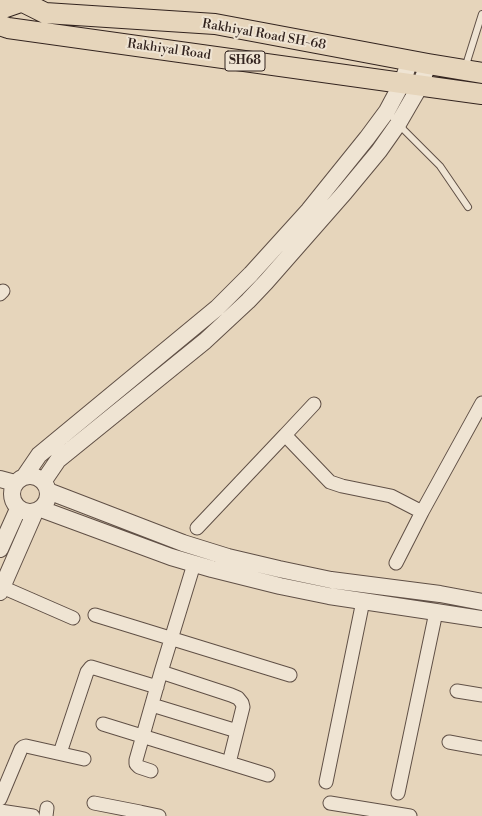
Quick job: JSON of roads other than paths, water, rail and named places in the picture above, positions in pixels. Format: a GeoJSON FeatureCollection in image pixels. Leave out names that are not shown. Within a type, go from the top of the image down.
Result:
{"type":"FeatureCollection","features":[{"type":"Feature","properties":{"kind":"main road"},"geometry":{"type":"LineString","coordinates":[[3,28],[45,13],[68,0]]}},
{"type":"Feature","properties":{"kind":"main road"},"geometry":{"type":"LineString","coordinates":[[0,9],[24,1]]}},
{"type":"Feature","properties":{"kind":"main road","name":"Rakhiyal Road SH-68"},"geometry":{"type":"LineString","coordinates":[[24,1],[45,13],[215,24],[474,71]]}},
{"type":"Feature","properties":{"kind":"main road","name":"Rakhiyal Road"},"geometry":{"type":"LineString","coordinates":[[3,28],[482,94]]}},
{"type":"Feature","properties":{"kind":"street"},"geometry":{"type":"LineString","coordinates":[[45,487],[58,460],[205,341],[248,301],[345,192],[379,151],[398,124],[419,62]]}},
{"type":"Feature","properties":{"kind":"street"},"geometry":{"type":"LineString","coordinates":[[0,549],[12,490],[39,455],[217,308],[245,280],[309,210],[387,111],[411,84]]}},
{"type":"Feature","properties":{"kind":"street"},"geometry":{"type":"LineString","coordinates":[[396,563],[422,512],[482,403]]}},
{"type":"Feature","properties":{"kind":"street"},"geometry":{"type":"LineString","coordinates":[[197,528],[314,404]]}},
{"type":"Feature","properties":{"kind":"street"},"geometry":{"type":"LineString","coordinates":[[285,434],[330,482],[342,486],[391,496],[422,512]]}},
{"type":"Feature","properties":{"kind":"street"},"geometry":{"type":"LineString","coordinates":[[35,477],[40,479],[45,487],[47,499],[44,506],[38,510],[31,513],[26,512],[12,490],[35,477]]}},
{"type":"Feature","properties":{"kind":"street"},"geometry":{"type":"LineString","coordinates":[[38,510],[171,557],[280,586],[329,596],[479,619],[481,600],[331,580],[228,557],[183,542],[45,487]]}},
{"type":"Feature","properties":{"kind":"street"},"geometry":{"type":"LineString","coordinates":[[38,510],[1,590],[73,618]]}},
{"type":"Feature","properties":{"kind":"street"},"geometry":{"type":"LineString","coordinates":[[151,771],[139,767],[136,764],[136,760],[194,564]]}},
{"type":"Feature","properties":{"kind":"street"},"geometry":{"type":"LineString","coordinates":[[329,596],[331,580]]}},
{"type":"Feature","properties":{"kind":"street"},"geometry":{"type":"LineString","coordinates":[[326,782],[363,600]]}},
{"type":"Feature","properties":{"kind":"street"},"geometry":{"type":"LineString","coordinates":[[398,793],[436,612]]}},
{"type":"Feature","properties":{"kind":"street"},"geometry":{"type":"LineString","coordinates":[[95,615],[290,674]]}},
{"type":"Feature","properties":{"kind":"street"},"geometry":{"type":"LineString","coordinates":[[60,754],[88,669],[91,667],[157,688]]}},
{"type":"Feature","properties":{"kind":"street"},"geometry":{"type":"LineString","coordinates":[[161,672],[231,694],[238,698],[242,703],[243,707],[229,763]]}},
{"type":"Feature","properties":{"kind":"street"},"geometry":{"type":"LineString","coordinates":[[458,691],[482,695]]}},
{"type":"Feature","properties":{"kind":"street"},"geometry":{"type":"LineString","coordinates":[[152,705],[237,731]]}},
{"type":"Feature","properties":{"kind":"street"},"geometry":{"type":"LineString","coordinates":[[103,724],[268,775]]}},
{"type":"Feature","properties":{"kind":"street"},"geometry":{"type":"LineString","coordinates":[[450,742],[482,748]]}},
{"type":"Feature","properties":{"kind":"street"},"geometry":{"type":"LineString","coordinates":[[0,799],[23,747],[26,746],[84,759]]}},
{"type":"Feature","properties":{"kind":"street"},"geometry":{"type":"LineString","coordinates":[[94,803],[139,814],[159,816]]}},
{"type":"Feature","properties":{"kind":"street"},"geometry":{"type":"LineString","coordinates":[[330,803],[410,816]]}},
{"type":"Feature","properties":{"kind":"street"},"geometry":{"type":"LineString","coordinates":[[0,811],[33,816]]}},
{"type":"Feature","properties":{"kind":"lane"},"geometry":{"type":"LineString","coordinates":[[474,71],[482,14]]}},
{"type":"Feature","properties":{"kind":"lane"},"geometry":{"type":"LineString","coordinates":[[387,111],[440,166],[468,207]]}}]}
